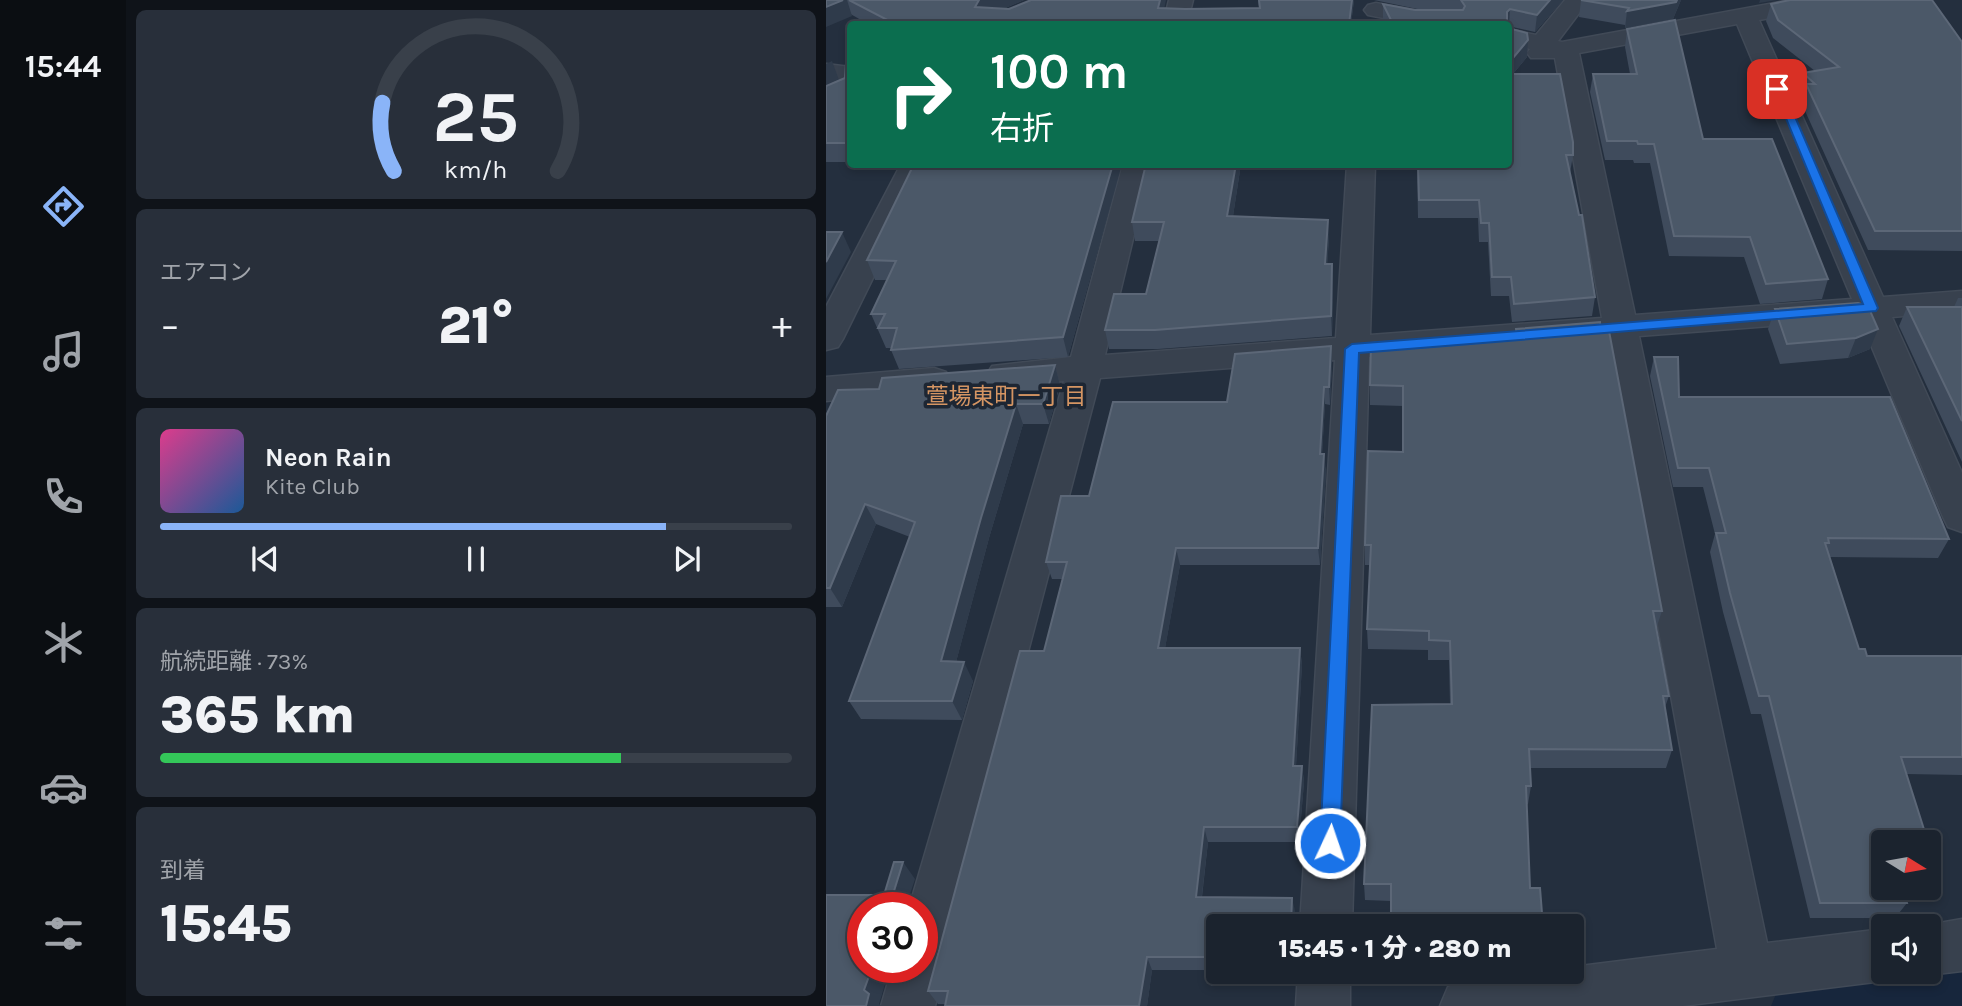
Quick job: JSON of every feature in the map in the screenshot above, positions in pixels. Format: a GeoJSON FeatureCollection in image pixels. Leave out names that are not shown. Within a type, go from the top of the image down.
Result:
{"type":"FeatureCollection","features":[{"type":"Feature","properties":{"kind":"street"},"geometry":{"type":"LineString","coordinates":[[1176,21],[1181,0]]}},
{"type":"Feature","properties":{"kind":"street"},"geometry":{"type":"LineString","coordinates":[[1577,0],[1554,47],[1621,326],[1746,972]]}},
{"type":"Feature","properties":{"kind":"street"},"geometry":{"type":"LineString","coordinates":[[1512,57],[1554,47],[1746,17],[1796,3],[1830,0]]}},
{"type":"Feature","properties":{"kind":"street"},"geometry":{"type":"LineString","coordinates":[[1377,11],[1433,21]]}},
{"type":"Feature","properties":{"kind":"street"},"geometry":{"type":"LineString","coordinates":[[1746,17],[1962,517]]}},
{"type":"Feature","properties":{"kind":"street"},"geometry":{"type":"LineString","coordinates":[[1512,37],[1554,47]]}},
{"type":"Feature","properties":{"kind":"street"},"geometry":{"type":"LineString","coordinates":[[826,72],[847,75]]}},
{"type":"Feature","properties":{"kind":"street"},"geometry":{"type":"LineString","coordinates":[[826,96],[847,87]]}},
{"type":"Feature","properties":{"kind":"street"},"geometry":{"type":"LineString","coordinates":[[826,340],[913,168]]}},
{"type":"Feature","properties":{"kind":"street"},"geometry":{"type":"LineString","coordinates":[[938,896],[1085,368],[1137,168]]}},
{"type":"Feature","properties":{"kind":"street"},"geometry":{"type":"LineString","coordinates":[[1327,914],[1361,168]]}},
{"type":"Feature","properties":{"kind":"street"},"geometry":{"type":"LineString","coordinates":[[839,240],[876,241]]}},
{"type":"Feature","properties":{"kind":"street"},"geometry":{"type":"LineString","coordinates":[[826,389],[1962,301]]}},
{"type":"Feature","properties":{"kind":"street"},"geometry":{"type":"LineString","coordinates":[[1941,947],[1962,945]]}},
{"type":"Feature","properties":{"kind":"street"},"geometry":{"type":"LineString","coordinates":[[1467,1006],[1871,956]]}},
{"type":"Feature","properties":{"kind":"street"},"geometry":{"type":"LineString","coordinates":[[908,1006],[914,983]]}},
{"type":"Feature","properties":{"kind":"street"},"geometry":{"type":"LineString","coordinates":[[1322,1006],[1323,984]]}},
{"type":"Feature","properties":{"kind":"building"},"geometry":{"type":"Polygon","coordinates":[[[826,0],[843,0],[826,7],[826,0]]]}},
{"type":"Feature","properties":{"kind":"building"},"geometry":{"type":"Polygon","coordinates":[[[849,0],[979,0],[975,7],[1009,9],[1031,0],[1160,0],[1158,8],[1185,9],[1260,8],[1259,0],[1352,0],[1349,21],[889,21],[849,0]]]}},
{"type":"Feature","properties":{"kind":"building"},"geometry":{"type":"Polygon","coordinates":[[[1461,0],[1550,0],[1537,15],[1510,9],[1507,12],[1507,21],[1392,21],[1383,4],[1415,10],[1463,10],[1465,6],[1461,0]]]}},
{"type":"Feature","properties":{"kind":"building"},"geometry":{"type":"Polygon","coordinates":[[[1581,0],[1677,0],[1627,11],[1629,8],[1581,0]]]}},
{"type":"Feature","properties":{"kind":"building"},"geometry":{"type":"Polygon","coordinates":[[[1790,0],[1932,0],[1962,42],[1962,231],[1875,231],[1806,84],[1815,84],[1803,73],[1839,67],[1778,20],[1771,4],[1790,0]]]}},
{"type":"Feature","properties":{"kind":"building"},"geometry":{"type":"Polygon","coordinates":[[[1675,20],[1703,139],[1772,139],[1828,279],[1766,284],[1750,237],[1674,236],[1654,144],[1607,141],[1593,74],[1637,74],[1627,29],[1675,20]]]}},
{"type":"Feature","properties":{"kind":"building"},"geometry":{"type":"Polygon","coordinates":[[[1512,29],[1527,33],[1528,40],[1512,59],[1512,29]]]}},
{"type":"Feature","properties":{"kind":"building"},"geometry":{"type":"Polygon","coordinates":[[[846,63],[847,143],[826,143],[826,86],[845,78],[846,63]]]}},
{"type":"Feature","properties":{"kind":"building"},"geometry":{"type":"Polygon","coordinates":[[[1512,74],[1560,74],[1573,142],[1573,155],[1566,155],[1579,215],[1582,215],[1595,297],[1514,304],[1511,277],[1492,277],[1489,223],[1481,223],[1479,200],[1419,200],[1418,168],[1512,168],[1512,74]]]}},
{"type":"Feature","properties":{"kind":"building"},"geometry":{"type":"Polygon","coordinates":[[[912,168],[1112,168],[1063,337],[891,350],[897,328],[878,328],[885,314],[871,314],[896,261],[867,260],[912,168]]]}},
{"type":"Feature","properties":{"kind":"building"},"geometry":{"type":"Polygon","coordinates":[[[1145,168],[1235,168],[1227,216],[1328,220],[1325,264],[1332,264],[1331,316],[1155,330],[1105,330],[1114,294],[1146,294],[1164,222],[1132,222],[1145,168]]]}},
{"type":"Feature","properties":{"kind":"building"},"geometry":{"type":"Polygon","coordinates":[[[826,232],[842,232],[826,262],[826,232]]]}},
{"type":"Feature","properties":{"kind":"building"},"geometry":{"type":"Polygon","coordinates":[[[1858,303],[1868,306],[1878,329],[1856,338],[1787,344],[1775,309],[1858,303]]]}},
{"type":"Feature","properties":{"kind":"building"},"geometry":{"type":"Polygon","coordinates":[[[1907,307],[1962,307],[1962,421],[1907,307]]]}},
{"type":"Feature","properties":{"kind":"building"},"geometry":{"type":"Polygon","coordinates":[[[1600,322],[1601,331],[1609,331],[1662,611],[1653,611],[1669,696],[1663,696],[1672,750],[1529,749],[1531,786],[1526,786],[1530,888],[1540,888],[1542,914],[1391,914],[1391,884],[1364,884],[1372,705],[1452,704],[1450,641],[1429,640],[1429,631],[1367,629],[1371,545],[1365,545],[1368,451],[1403,452],[1403,386],[1370,385],[1371,343],[1517,338],[1516,329],[1600,322]]]}},
{"type":"Feature","properties":{"kind":"building"},"geometry":{"type":"Polygon","coordinates":[[[1331,346],[1329,387],[1324,387],[1320,454],[1324,454],[1318,548],[1176,548],[1158,648],[1300,648],[1293,766],[1302,766],[1297,827],[1204,827],[1196,897],[1292,898],[1291,914],[1206,914],[1206,957],[1147,957],[1139,1006],[945,1006],[948,991],[928,991],[930,983],[938,983],[938,954],[1020,651],[1044,651],[1067,562],[1046,562],[1061,496],[1089,496],[1113,402],[1227,402],[1235,354],[1331,346]]]}},
{"type":"Feature","properties":{"kind":"building"},"geometry":{"type":"Polygon","coordinates":[[[1654,357],[1678,357],[1679,397],[1890,397],[1949,539],[1828,538],[1829,543],[1825,543],[1859,649],[1865,649],[1867,656],[1962,656],[1962,757],[1901,757],[1924,830],[1871,830],[1871,900],[1906,900],[1907,903],[1820,903],[1769,696],[1759,696],[1730,593],[1716,533],[1726,533],[1709,468],[1678,468],[1654,357]]]}},
{"type":"Feature","properties":{"kind":"building"},"geometry":{"type":"Polygon","coordinates":[[[1055,365],[1043,404],[1016,404],[981,518],[941,661],[964,662],[952,701],[849,701],[915,522],[865,504],[830,588],[826,588],[826,416],[838,390],[879,389],[882,378],[1055,365]]]}},
{"type":"Feature","properties":{"kind":"building"},"geometry":{"type":"Polygon","coordinates":[[[894,862],[903,862],[895,892],[885,892],[894,862]]]}},
{"type":"Feature","properties":{"kind":"building"},"geometry":{"type":"Polygon","coordinates":[[[826,895],[847,895],[847,983],[867,983],[864,990],[869,994],[866,1006],[826,1006],[826,895]]]}},
{"type":"Feature","properties":{"kind":"waterway"},"geometry":{"type":"LineString","coordinates":[[1822,1006],[1962,989]]}},
{"type":"Feature","properties":{"kind":"district","name":"萱場東町一丁目"},"geometry":{"type":"Point","coordinates":[1006,396]}},
{"type":"Feature","properties":{"kind":"route"},"geometry":{"type":"LineString","coordinates":[[1330,843],[1352,349],[1871,308],[1777,89]]}}]}
